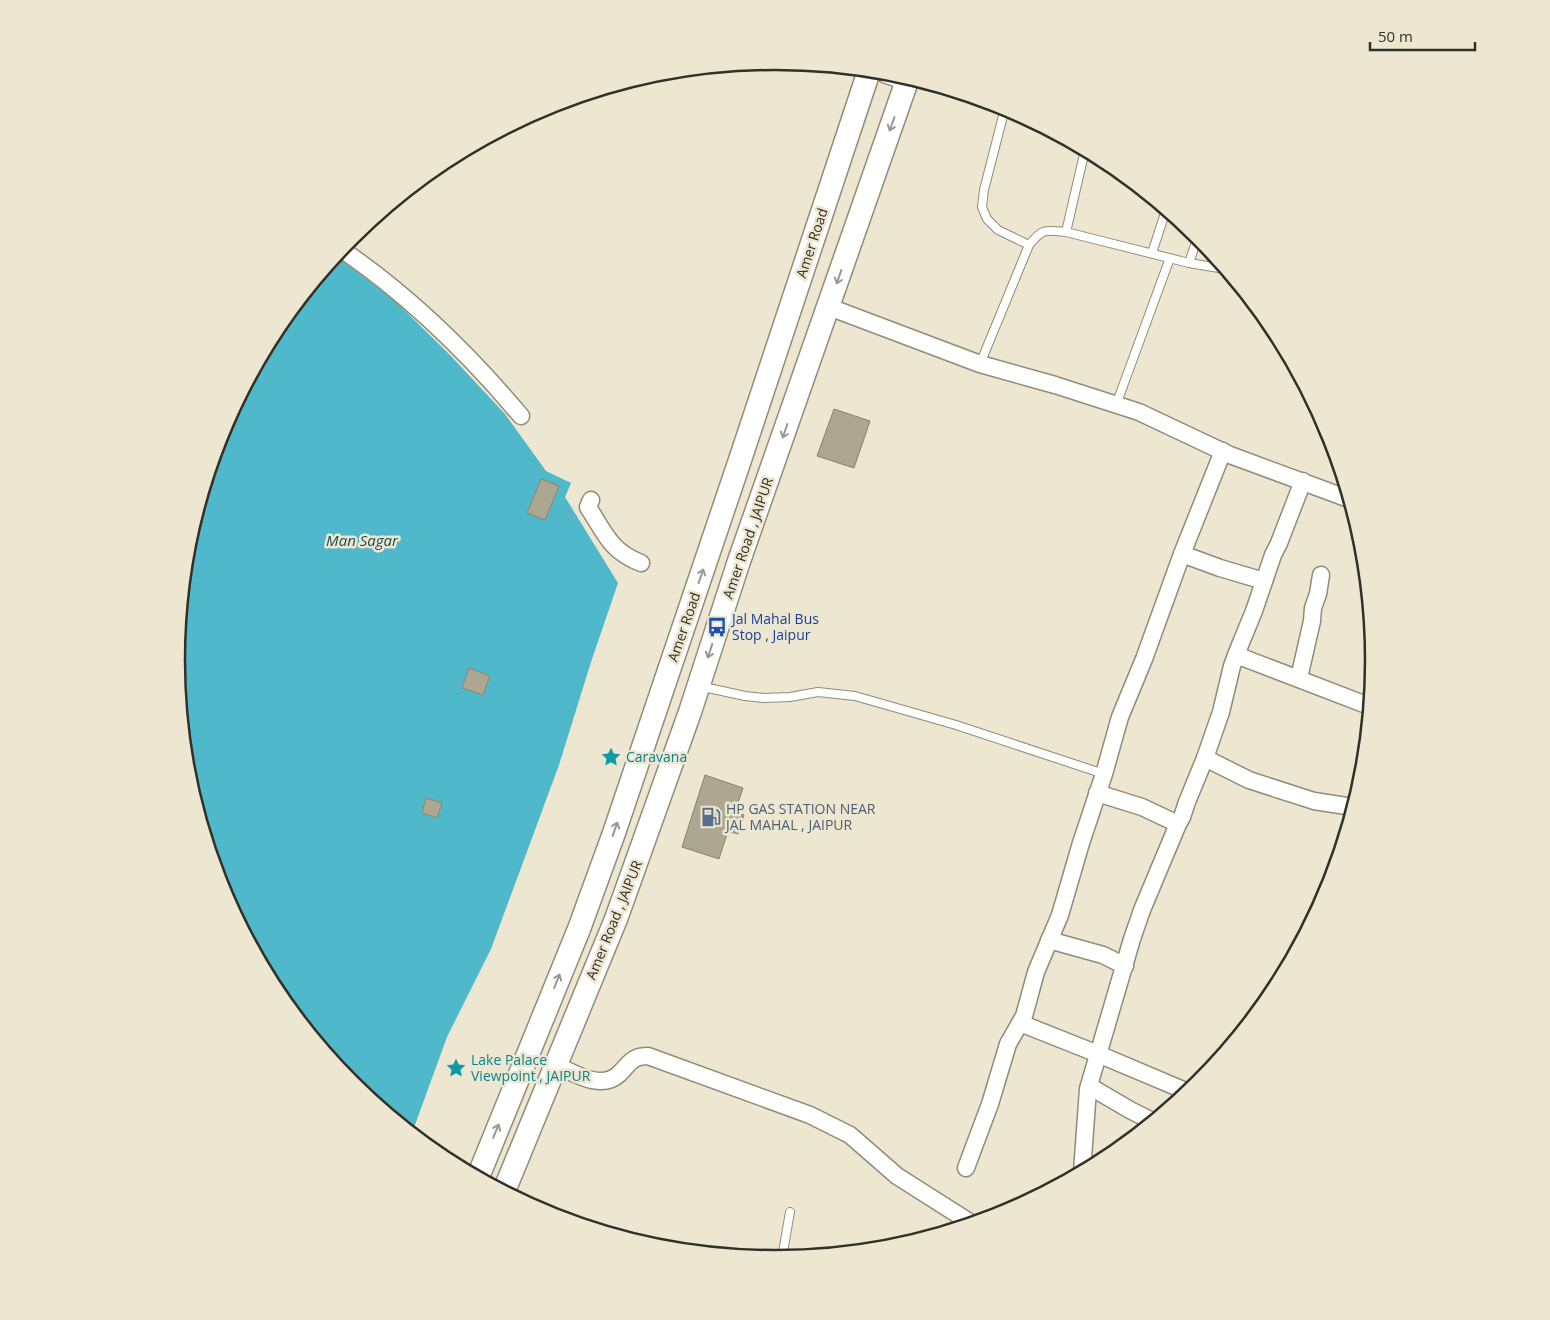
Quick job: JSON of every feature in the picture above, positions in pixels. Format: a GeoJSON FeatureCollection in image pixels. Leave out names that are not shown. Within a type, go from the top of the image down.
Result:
{"type":"FeatureCollection","features":[{"type":"Feature","properties":{"kind":"main road","name":"Amer Road"},"geometry":{"type":"LineString","coordinates":[[480,1171],[585,913],[614,833],[867,77]]}},
{"type":"Feature","properties":{"kind":"main road","name":"Amer Road , JAIPUR"},"geometry":{"type":"LineString","coordinates":[[506,1185],[616,919],[690,712],[739,561],[829,307],[899,83]]}},
{"type":"Feature","properties":{"kind":"main road"},"geometry":{"type":"LineString","coordinates":[[658,701],[690,712]]}},
{"type":"Feature","properties":{"kind":"street"},"geometry":{"type":"LineString","coordinates":[[348,254],[383,279],[435,324],[478,367],[520,416]]}},
{"type":"Feature","properties":{"kind":"street"},"geometry":{"type":"LineString","coordinates":[[829,307],[980,364],[1055,385],[1139,412],[1222,451],[1303,481],[1341,492]]}},
{"type":"Feature","properties":{"kind":"street"},"geometry":{"type":"LineString","coordinates":[[966,1168],[990,1104],[1008,1044],[1024,1016],[1036,972],[1060,915],[1120,717],[1144,659],[1222,451]]}},
{"type":"Feature","properties":{"kind":"street"},"geometry":{"type":"LineString","coordinates":[[1083,1163],[1089,1086],[1142,910],[1205,758],[1221,712],[1232,666],[1273,554],[1303,481]]}},
{"type":"Feature","properties":{"kind":"street"},"geometry":{"type":"LineString","coordinates":[[591,500],[588,507],[613,546],[624,556],[641,563]]}},
{"type":"Feature","properties":{"kind":"street"},"geometry":{"type":"LineString","coordinates":[[1182,554],[1264,581]]}},
{"type":"Feature","properties":{"kind":"street"},"geometry":{"type":"LineString","coordinates":[[1299,678],[1312,621],[1313,608],[1318,594],[1320,575]]}},
{"type":"Feature","properties":{"kind":"street"},"geometry":{"type":"LineString","coordinates":[[1236,655],[1363,704]]}},
{"type":"Feature","properties":{"kind":"street"},"geometry":{"type":"LineString","coordinates":[[1205,758],[1249,780],[1314,801],[1347,806]]}},
{"type":"Feature","properties":{"kind":"street"},"geometry":{"type":"LineString","coordinates":[[1098,792],[1142,807],[1178,824]]}},
{"type":"Feature","properties":{"kind":"street"},"geometry":{"type":"LineString","coordinates":[[1049,940],[1103,955],[1124,966]]}},
{"type":"Feature","properties":{"kind":"street"},"geometry":{"type":"LineString","coordinates":[[1020,1023],[1180,1089]]}},
{"type":"Feature","properties":{"kind":"street"},"geometry":{"type":"LineString","coordinates":[[556,1066],[593,1080],[604,1080],[617,1076],[638,1056],[648,1056],[810,1115],[850,1135],[897,1176],[965,1219]]}},
{"type":"Feature","properties":{"kind":"street"},"geometry":{"type":"LineString","coordinates":[[1089,1086],[1146,1118]]}},
{"type":"Feature","properties":{"kind":"lane"},"geometry":{"type":"LineString","coordinates":[[1004,116],[984,190],[982,207],[987,219],[998,230],[1029,245]]}},
{"type":"Feature","properties":{"kind":"lane"},"geometry":{"type":"LineString","coordinates":[[1066,232],[1083,157]]}},
{"type":"Feature","properties":{"kind":"lane"},"geometry":{"type":"LineString","coordinates":[[1152,253],[1164,216]]}},
{"type":"Feature","properties":{"kind":"lane"},"geometry":{"type":"LineString","coordinates":[[980,364],[1029,245],[1043,231],[1066,232],[1189,263],[1216,267]]}},
{"type":"Feature","properties":{"kind":"lane"},"geometry":{"type":"LineString","coordinates":[[1189,263],[1195,246]]}},
{"type":"Feature","properties":{"kind":"lane"},"geometry":{"type":"LineString","coordinates":[[1116,405],[1170,258]]}},
{"type":"Feature","properties":{"kind":"lane"},"geometry":{"type":"LineString","coordinates":[[698,686],[764,698],[790,697],[818,692],[855,696],[956,725],[1104,774]]}},
{"type":"Feature","properties":{"kind":"lane"},"geometry":{"type":"LineString","coordinates":[[783,1250],[790,1212]]}},
{"type":"Feature","properties":{"kind":"water","name":"Man Sagar"},"geometry":{"type":"Polygon","coordinates":[[[341,260],[393,299],[450,355],[505,414],[546,471],[571,483],[565,497],[618,583],[559,765],[491,949],[447,1037],[414,1127],[386,1104],[331,1049],[284,988],[246,921],[230,886],[216,850],[205,813],[190,737],[186,699],[186,621],[196,545],[216,470],[246,399],[264,365],[284,332],[341,260]],[[541,479],[528,513],[545,520],[559,486],[541,479]],[[469,668],[462,687],[483,695],[490,676],[469,668]],[[426,798],[422,813],[437,818],[442,803],[426,798]]]}},
{"type":"Feature","properties":{"kind":"building"},"geometry":{"type":"Polygon","coordinates":[[[834,409],[870,421],[854,468],[817,456],[834,409]]]}},
{"type":"Feature","properties":{"kind":"building"},"geometry":{"type":"Polygon","coordinates":[[[541,479],[559,486],[545,520],[527,513],[541,479]]]}},
{"type":"Feature","properties":{"kind":"building"},"geometry":{"type":"Polygon","coordinates":[[[469,668],[490,676],[483,695],[462,688],[469,668]]]}},
{"type":"Feature","properties":{"kind":"building"},"geometry":{"type":"Polygon","coordinates":[[[705,775],[743,788],[735,812],[744,815],[738,834],[728,831],[719,859],[682,847],[705,775]]]}},
{"type":"Feature","properties":{"kind":"building"},"geometry":{"type":"Polygon","coordinates":[[[426,798],[442,803],[437,818],[422,813],[426,798]]]}},
{"type":"Feature","properties":{"kind":"place","name":"Jal Mahal Bus Stop , Jaipur"},"geometry":{"type":"Point","coordinates":[717,627]}},
{"type":"Feature","properties":{"kind":"place","name":"Caravana"},"geometry":{"type":"Point","coordinates":[611,757]}},
{"type":"Feature","properties":{"kind":"place","name":"HP GAS STATION NEAR JAL MAHAL , JAIPUR"},"geometry":{"type":"Point","coordinates":[711,817]}},
{"type":"Feature","properties":{"kind":"place","name":"Lake Palace Viewpoint , JAIPUR"},"geometry":{"type":"Point","coordinates":[456,1068]}}]}
